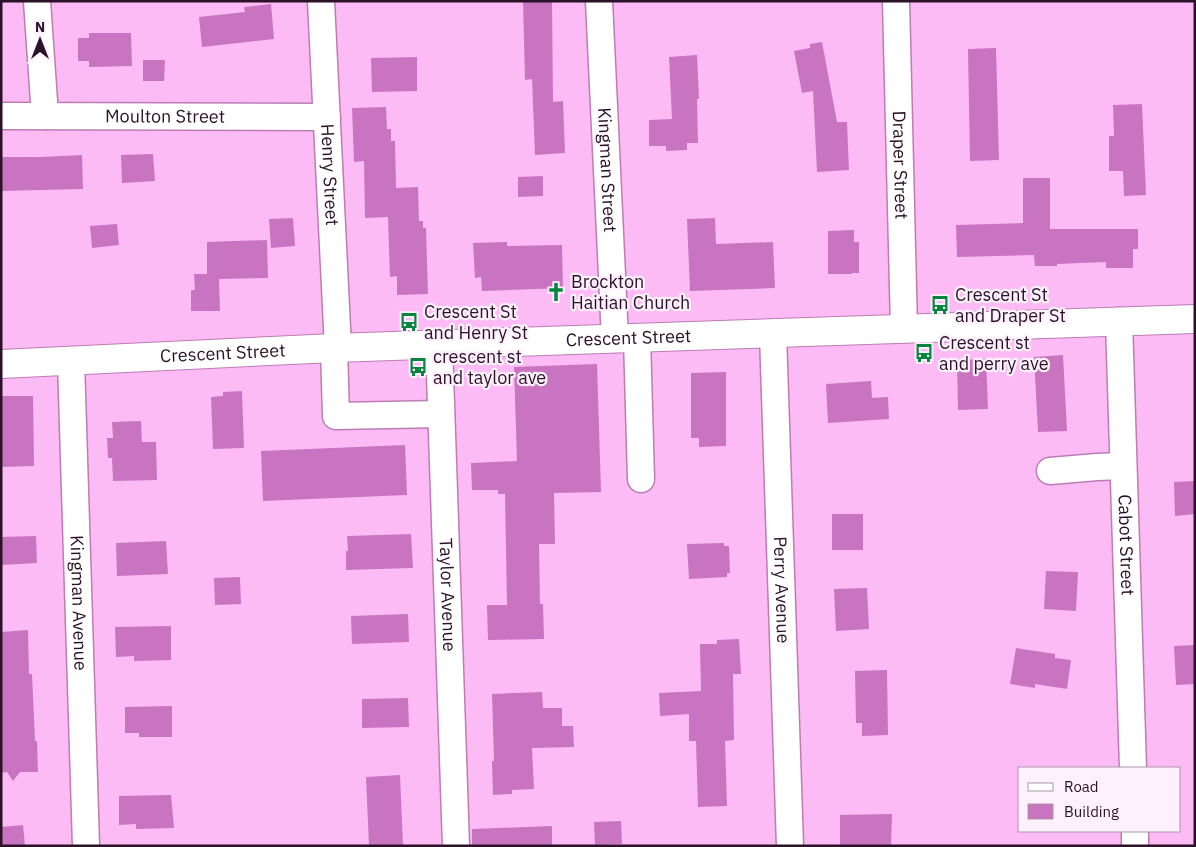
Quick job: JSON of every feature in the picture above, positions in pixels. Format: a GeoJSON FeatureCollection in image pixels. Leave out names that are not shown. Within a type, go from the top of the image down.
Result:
{"type":"FeatureCollection","features":[{"type":"Feature","properties":{"kind":"main road","name":"Crescent Street"},"geometry":{"type":"LineString","coordinates":[[1,364],[336,348],[1195,319]]}},
{"type":"Feature","properties":{"kind":"street"},"geometry":{"type":"LineString","coordinates":[[37,1],[45,116]]}},
{"type":"Feature","properties":{"kind":"street","name":"Henry Street"},"geometry":{"type":"LineString","coordinates":[[322,1],[336,348],[336,416],[442,414]]}},
{"type":"Feature","properties":{"kind":"street","name":"Kingman Street"},"geometry":{"type":"LineString","coordinates":[[599,1],[626,339],[641,479]]}},
{"type":"Feature","properties":{"kind":"street","name":"Draper Street"},"geometry":{"type":"LineString","coordinates":[[896,1],[904,329]]}},
{"type":"Feature","properties":{"kind":"street","name":"Moulton Street"},"geometry":{"type":"LineString","coordinates":[[1,116],[327,117]]}},
{"type":"Feature","properties":{"kind":"street","name":"Cabot Street"},"geometry":{"type":"LineString","coordinates":[[1119,321],[1133,767]]}},
{"type":"Feature","properties":{"kind":"street","name":"Perry Avenue"},"geometry":{"type":"LineString","coordinates":[[773,334],[790,846]]}},
{"type":"Feature","properties":{"kind":"street","name":"Taylor Avenue"},"geometry":{"type":"LineString","coordinates":[[439,345],[456,846]]}},
{"type":"Feature","properties":{"kind":"street","name":"Kingman Avenue"},"geometry":{"type":"LineString","coordinates":[[71,361],[86,846]]}},
{"type":"Feature","properties":{"kind":"street"},"geometry":{"type":"LineString","coordinates":[[1050,471],[1123,466]]}},
{"type":"Feature","properties":{"kind":"street"},"geometry":{"type":"LineString","coordinates":[[1134,832],[1135,846]]}},
{"type":"Feature","properties":{"kind":"building"},"geometry":{"type":"Polygon","coordinates":[[[523,1],[552,1],[553,102],[563,101],[565,153],[535,155],[532,79],[525,80],[523,1]]]}},
{"type":"Feature","properties":{"kind":"building"},"geometry":{"type":"Polygon","coordinates":[[[271,4],[274,39],[202,47],[199,17],[245,12],[244,7],[271,4]]]}},
{"type":"Feature","properties":{"kind":"building"},"geometry":{"type":"Polygon","coordinates":[[[89,33],[131,33],[132,66],[89,67],[89,61],[78,61],[78,38],[89,38],[89,33]]]}},
{"type":"Feature","properties":{"kind":"building"},"geometry":{"type":"Polygon","coordinates":[[[822,42],[837,122],[847,122],[849,170],[817,172],[813,91],[802,93],[794,51],[810,48],[810,44],[822,42]]]}},
{"type":"Feature","properties":{"kind":"building"},"geometry":{"type":"Polygon","coordinates":[[[996,48],[999,160],[970,161],[968,49],[996,48]]]}},
{"type":"Feature","properties":{"kind":"building"},"geometry":{"type":"Polygon","coordinates":[[[697,55],[698,143],[687,143],[687,150],[666,151],[666,146],[649,146],[649,120],[672,119],[669,57],[697,55]]]}},
{"type":"Feature","properties":{"kind":"building"},"geometry":{"type":"Polygon","coordinates":[[[417,57],[417,91],[372,92],[371,58],[417,57]]]}},
{"type":"Feature","properties":{"kind":"building"},"geometry":{"type":"Polygon","coordinates":[[[143,60],[165,60],[164,81],[143,81],[143,60]]]}},
{"type":"Feature","properties":{"kind":"building"},"geometry":{"type":"Polygon","coordinates":[[[1142,104],[1146,195],[1124,196],[1123,171],[1109,171],[1109,136],[1114,136],[1113,105],[1142,104]]]}},
{"type":"Feature","properties":{"kind":"building"},"geometry":{"type":"Polygon","coordinates":[[[386,107],[387,129],[391,129],[391,141],[395,141],[396,188],[418,187],[419,221],[423,221],[423,228],[426,228],[428,294],[397,295],[397,276],[390,277],[388,217],[365,218],[364,161],[354,162],[352,108],[386,107]]]}},
{"type":"Feature","properties":{"kind":"building"},"geometry":{"type":"Polygon","coordinates":[[[153,154],[155,181],[122,183],[121,155],[153,154]]]}},
{"type":"Feature","properties":{"kind":"building"},"geometry":{"type":"Polygon","coordinates":[[[82,155],[83,189],[1,191],[1,157],[82,155]]]}},
{"type":"Feature","properties":{"kind":"building"},"geometry":{"type":"Polygon","coordinates":[[[543,176],[543,196],[518,197],[518,177],[543,176]]]}},
{"type":"Feature","properties":{"kind":"building"},"geometry":{"type":"Polygon","coordinates":[[[1023,178],[1050,178],[1050,229],[1138,229],[1138,249],[1133,249],[1133,268],[1106,268],[1106,262],[1035,266],[1034,255],[957,257],[956,225],[1023,223],[1023,178]]]}},
{"type":"Feature","properties":{"kind":"building"},"geometry":{"type":"Polygon","coordinates":[[[293,218],[295,246],[271,248],[269,219],[293,218]]]}},
{"type":"Feature","properties":{"kind":"building"},"geometry":{"type":"Polygon","coordinates":[[[715,218],[716,244],[773,242],[775,288],[690,291],[687,219],[715,218]]]}},
{"type":"Feature","properties":{"kind":"building"},"geometry":{"type":"Polygon","coordinates":[[[117,224],[119,245],[92,248],[90,226],[117,224]]]}},
{"type":"Feature","properties":{"kind":"building"},"geometry":{"type":"Polygon","coordinates":[[[854,230],[854,242],[859,242],[859,273],[828,274],[828,231],[854,230]]]}},
{"type":"Feature","properties":{"kind":"building"},"geometry":{"type":"Polygon","coordinates":[[[267,240],[268,278],[219,279],[220,311],[191,311],[191,290],[195,290],[194,274],[207,274],[207,242],[267,240]]]}},
{"type":"Feature","properties":{"kind":"building"},"geometry":{"type":"Polygon","coordinates":[[[507,242],[507,246],[562,245],[563,288],[482,291],[481,277],[475,278],[473,243],[507,242]]]}},
{"type":"Feature","properties":{"kind":"building"},"geometry":{"type":"Polygon","coordinates":[[[1063,355],[1067,431],[1038,432],[1034,357],[1063,355]]]}},
{"type":"Feature","properties":{"kind":"building"},"geometry":{"type":"Polygon","coordinates":[[[986,359],[988,409],[958,410],[957,360],[986,359]]]}},
{"type":"Feature","properties":{"kind":"building"},"geometry":{"type":"Polygon","coordinates":[[[597,364],[601,492],[554,493],[555,544],[539,544],[540,604],[543,604],[544,639],[488,640],[487,605],[507,605],[505,494],[498,494],[498,490],[472,490],[471,463],[517,461],[514,367],[597,364]]]}},
{"type":"Feature","properties":{"kind":"building"},"geometry":{"type":"Polygon","coordinates":[[[726,372],[726,446],[699,447],[699,438],[691,438],[691,373],[726,372]]]}},
{"type":"Feature","properties":{"kind":"building"},"geometry":{"type":"Polygon","coordinates":[[[871,381],[872,398],[888,397],[889,419],[828,423],[826,384],[871,381]]]}},
{"type":"Feature","properties":{"kind":"building"},"geometry":{"type":"Polygon","coordinates":[[[242,391],[244,448],[213,449],[211,397],[223,396],[223,392],[242,391]]]}},
{"type":"Feature","properties":{"kind":"building"},"geometry":{"type":"Polygon","coordinates":[[[1,396],[33,396],[34,466],[1,467],[1,396]]]}},
{"type":"Feature","properties":{"kind":"building"},"geometry":{"type":"Polygon","coordinates":[[[141,421],[142,442],[156,442],[157,480],[113,481],[112,458],[108,458],[107,438],[113,438],[112,422],[141,421]]]}},
{"type":"Feature","properties":{"kind":"building"},"geometry":{"type":"Polygon","coordinates":[[[405,445],[407,495],[263,501],[261,451],[405,445]]]}},
{"type":"Feature","properties":{"kind":"building"},"geometry":{"type":"Polygon","coordinates":[[[1195,481],[1195,514],[1175,516],[1174,482],[1195,481]]]}},
{"type":"Feature","properties":{"kind":"building"},"geometry":{"type":"Polygon","coordinates":[[[832,514],[863,514],[863,550],[832,550],[832,514]]]}},
{"type":"Feature","properties":{"kind":"building"},"geometry":{"type":"Polygon","coordinates":[[[411,534],[413,568],[346,570],[347,536],[411,534]]]}},
{"type":"Feature","properties":{"kind":"building"},"geometry":{"type":"Polygon","coordinates":[[[36,536],[37,563],[1,565],[1,537],[36,536]]]}},
{"type":"Feature","properties":{"kind":"building"},"geometry":{"type":"Polygon","coordinates":[[[166,541],[168,574],[117,576],[116,543],[166,541]]]}},
{"type":"Feature","properties":{"kind":"building"},"geometry":{"type":"Polygon","coordinates":[[[724,543],[724,546],[729,546],[730,573],[727,573],[727,577],[689,579],[687,544],[724,543]]]}},
{"type":"Feature","properties":{"kind":"building"},"geometry":{"type":"Polygon","coordinates":[[[1046,571],[1078,572],[1076,611],[1044,609],[1046,571]]]}},
{"type":"Feature","properties":{"kind":"building"},"geometry":{"type":"Polygon","coordinates":[[[240,577],[241,604],[215,605],[214,578],[240,577]]]}},
{"type":"Feature","properties":{"kind":"building"},"geometry":{"type":"Polygon","coordinates":[[[867,588],[869,629],[836,631],[834,589],[867,588]]]}},
{"type":"Feature","properties":{"kind":"building"},"geometry":{"type":"Polygon","coordinates":[[[408,614],[409,642],[352,644],[351,616],[408,614]]]}},
{"type":"Feature","properties":{"kind":"building"},"geometry":{"type":"Polygon","coordinates":[[[171,626],[171,660],[134,661],[134,656],[116,657],[115,627],[171,626]]]}},
{"type":"Feature","properties":{"kind":"building"},"geometry":{"type":"Polygon","coordinates":[[[28,630],[29,674],[32,674],[38,772],[20,772],[13,781],[7,772],[1,773],[1,632],[28,630]]]}},
{"type":"Feature","properties":{"kind":"building"},"geometry":{"type":"Polygon","coordinates":[[[739,639],[741,674],[733,674],[734,740],[725,741],[727,806],[698,807],[696,741],[689,741],[689,714],[660,716],[659,693],[701,691],[700,644],[717,644],[717,640],[739,639]]]}},
{"type":"Feature","properties":{"kind":"building"},"geometry":{"type":"Polygon","coordinates":[[[1195,645],[1195,684],[1176,685],[1174,646],[1195,645]]]}},
{"type":"Feature","properties":{"kind":"building"},"geometry":{"type":"Polygon","coordinates":[[[1016,648],[1055,654],[1055,658],[1071,660],[1067,689],[1035,684],[1035,688],[1010,684],[1016,648]]]}},
{"type":"Feature","properties":{"kind":"building"},"geometry":{"type":"Polygon","coordinates":[[[887,670],[888,735],[862,736],[862,723],[856,723],[855,671],[887,670]]]}},
{"type":"Feature","properties":{"kind":"building"},"geometry":{"type":"Polygon","coordinates":[[[542,692],[543,708],[562,708],[562,726],[573,726],[574,747],[532,748],[534,789],[512,790],[512,794],[493,795],[492,694],[542,692]]]}},
{"type":"Feature","properties":{"kind":"building"},"geometry":{"type":"Polygon","coordinates":[[[408,698],[409,727],[362,728],[362,699],[408,698]]]}},
{"type":"Feature","properties":{"kind":"building"},"geometry":{"type":"Polygon","coordinates":[[[172,706],[172,737],[139,737],[139,733],[125,733],[125,707],[172,706]]]}},
{"type":"Feature","properties":{"kind":"building"},"geometry":{"type":"Polygon","coordinates":[[[400,775],[403,846],[369,846],[366,777],[400,775]]]}},
{"type":"Feature","properties":{"kind":"building"},"geometry":{"type":"Polygon","coordinates":[[[171,795],[174,828],[136,829],[136,824],[119,825],[119,796],[171,795]]]}},
{"type":"Feature","properties":{"kind":"building"},"geometry":{"type":"Polygon","coordinates":[[[892,814],[891,846],[840,846],[840,815],[892,814]]]}},
{"type":"Feature","properties":{"kind":"building"},"geometry":{"type":"Polygon","coordinates":[[[621,821],[622,844],[595,845],[594,822],[621,821]]]}},
{"type":"Feature","properties":{"kind":"building"},"geometry":{"type":"Polygon","coordinates":[[[23,825],[25,846],[1,846],[1,827],[23,825]]]}},
{"type":"Feature","properties":{"kind":"building"},"geometry":{"type":"Polygon","coordinates":[[[552,826],[552,846],[472,846],[472,829],[552,826]]]}},
{"type":"Feature","properties":{"kind":"place","name":"Brockton Haitian Church"},"geometry":{"type":"Point","coordinates":[556,292]}},
{"type":"Feature","properties":{"kind":"place","name":"Crescent St and Draper St"},"geometry":{"type":"Point","coordinates":[940,305]}},
{"type":"Feature","properties":{"kind":"place","name":"Crescent St and Henry St"},"geometry":{"type":"Point","coordinates":[409,322]}},
{"type":"Feature","properties":{"kind":"place","name":"Crescent st and perry ave"},"geometry":{"type":"Point","coordinates":[924,353]}},
{"type":"Feature","properties":{"kind":"place","name":"crescent st and taylor ave"},"geometry":{"type":"Point","coordinates":[418,367]}}]}
